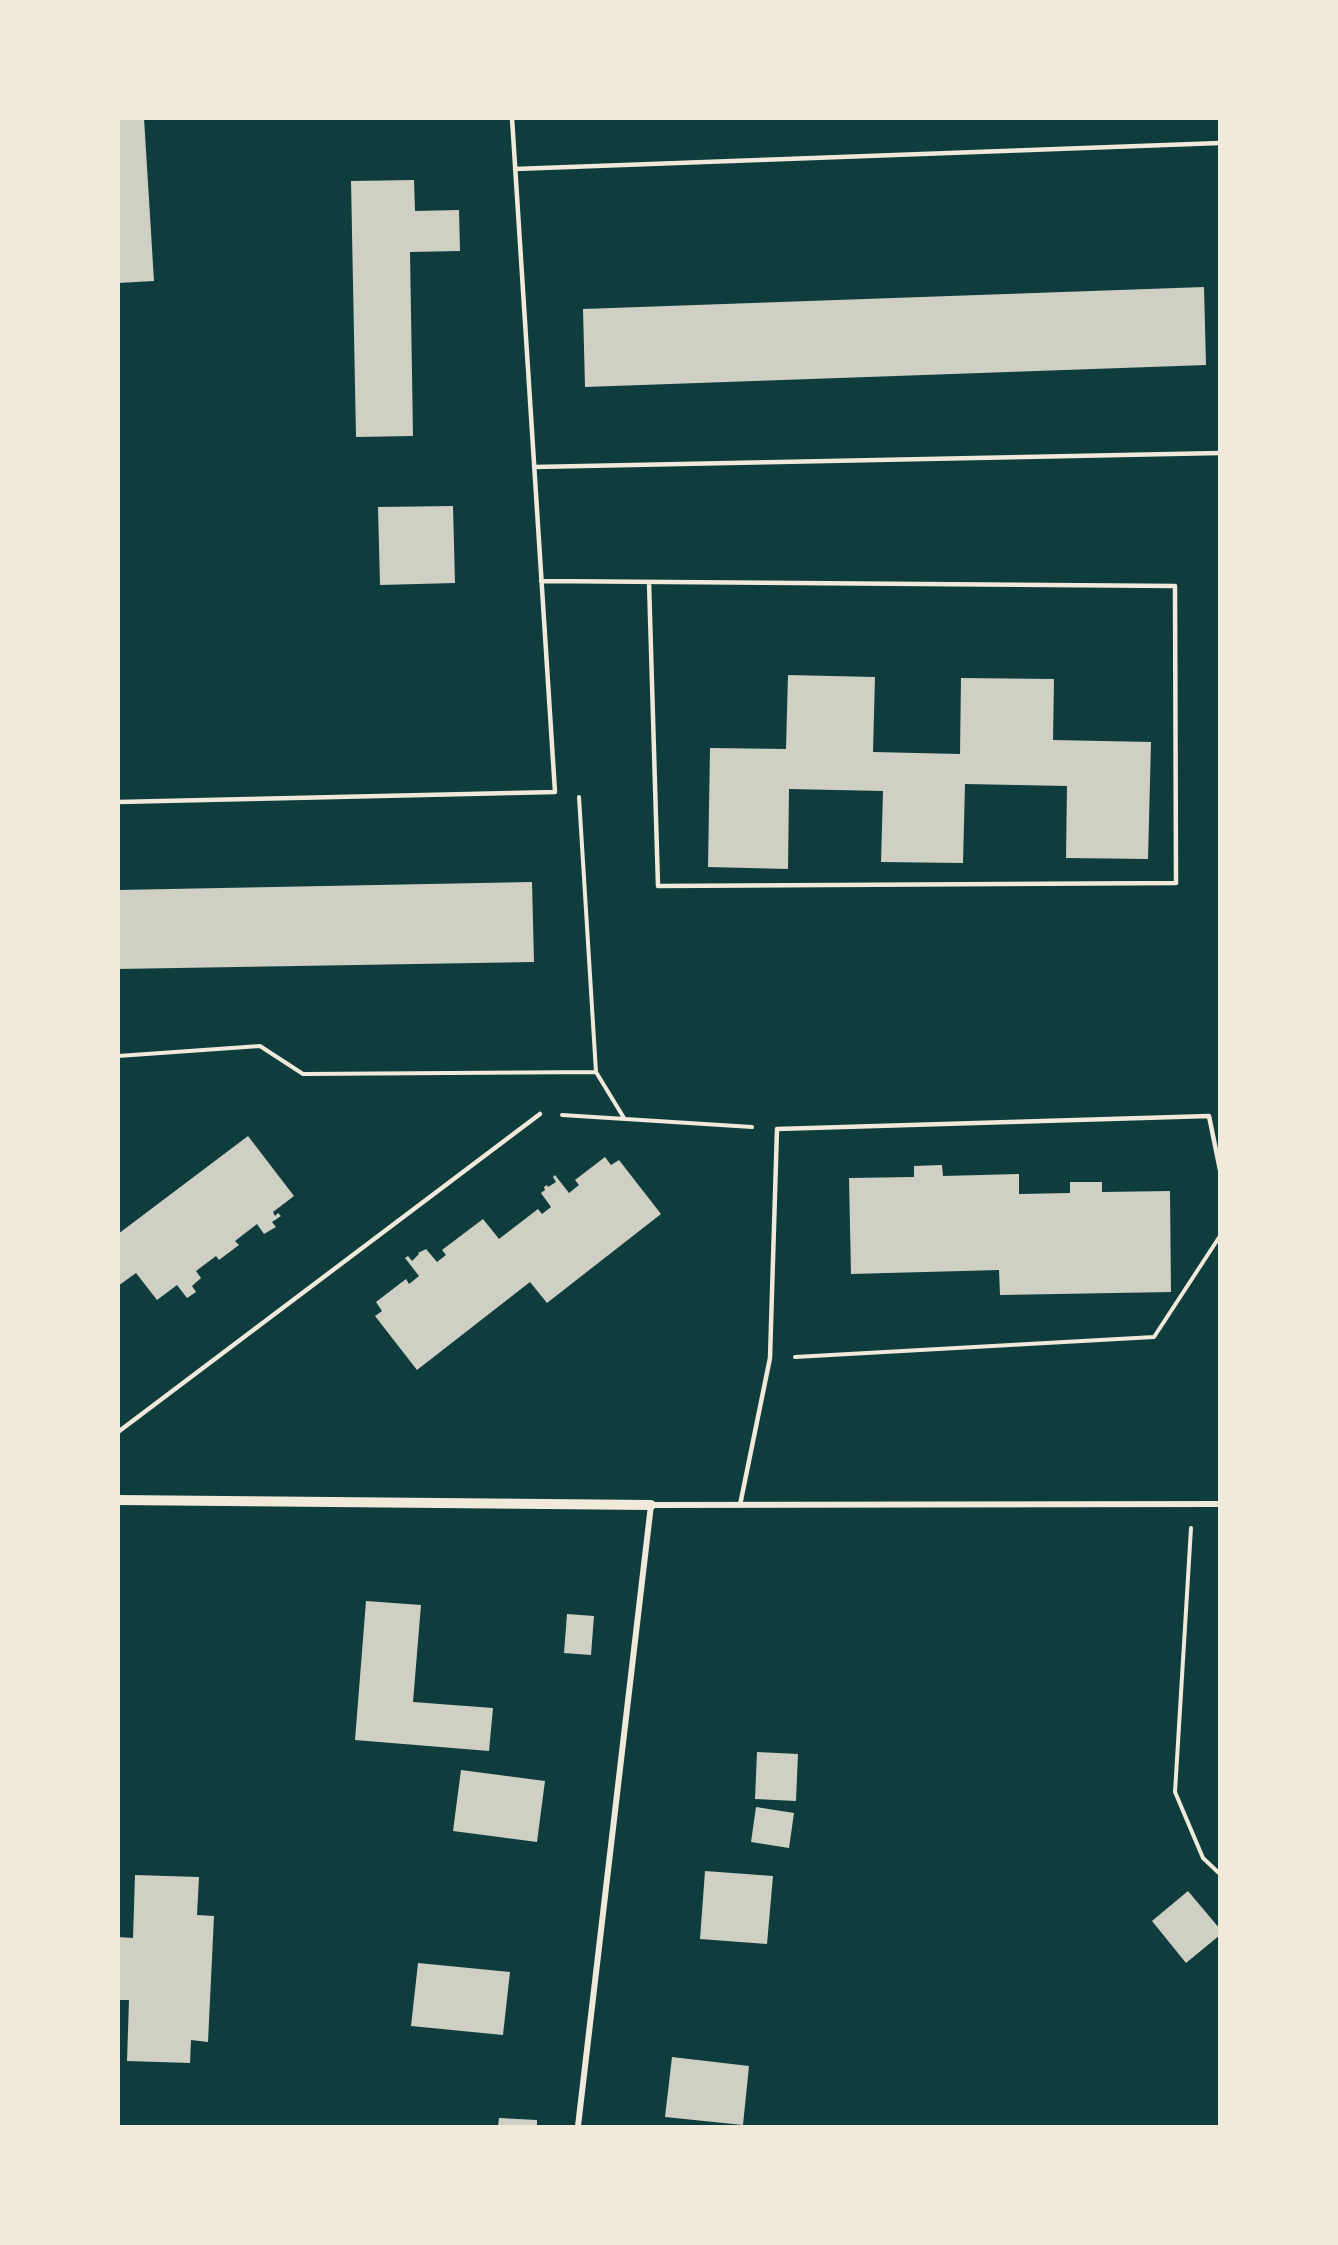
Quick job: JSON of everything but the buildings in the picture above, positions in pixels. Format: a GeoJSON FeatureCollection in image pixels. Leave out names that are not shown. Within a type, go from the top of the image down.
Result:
{"type":"FeatureCollection","features":[{"type":"Feature","properties":{"kind":"street"},"geometry":{"type":"LineString","coordinates":[[118,1500],[651,1505],[1220,1504]]}},
{"type":"Feature","properties":{"kind":"street"},"geometry":{"type":"LineString","coordinates":[[578,2127],[651,1505]]}},
{"type":"Feature","properties":{"kind":"lane"},"geometry":{"type":"LineString","coordinates":[[118,802],[555,792],[512,118]]}},
{"type":"Feature","properties":{"kind":"lane"},"geometry":{"type":"LineString","coordinates":[[515,169],[1220,143]]}},
{"type":"Feature","properties":{"kind":"lane"},"geometry":{"type":"LineString","coordinates":[[534,467],[1220,453]]}},
{"type":"Feature","properties":{"kind":"lane"},"geometry":{"type":"LineString","coordinates":[[542,581],[1175,586],[1176,883],[658,886],[649,582]]}},
{"type":"Feature","properties":{"kind":"lane"},"geometry":{"type":"LineString","coordinates":[[118,1432],[540,1114]]}},
{"type":"Feature","properties":{"kind":"lane"},"geometry":{"type":"LineString","coordinates":[[740,1505],[770,1358],[777,1129],[1209,1116],[1220,1170]]}},
{"type":"Feature","properties":{"kind":"path"},"geometry":{"type":"LineString","coordinates":[[555,792],[579,792],[596,1072],[624,1118]]}},
{"type":"Feature","properties":{"kind":"path"},"geometry":{"type":"LineString","coordinates":[[118,1056],[260,1046],[303,1074],[596,1072]]}},
{"type":"Feature","properties":{"kind":"path"},"geometry":{"type":"LineString","coordinates":[[540,1114],[777,1129]]}},
{"type":"Feature","properties":{"kind":"path"},"geometry":{"type":"LineString","coordinates":[[770,1358],[1154,1337],[1220,1236]]}},
{"type":"Feature","properties":{"kind":"path"},"geometry":{"type":"LineString","coordinates":[[1192,1504],[1175,1792],[1203,1858],[1220,1874]]}}]}
